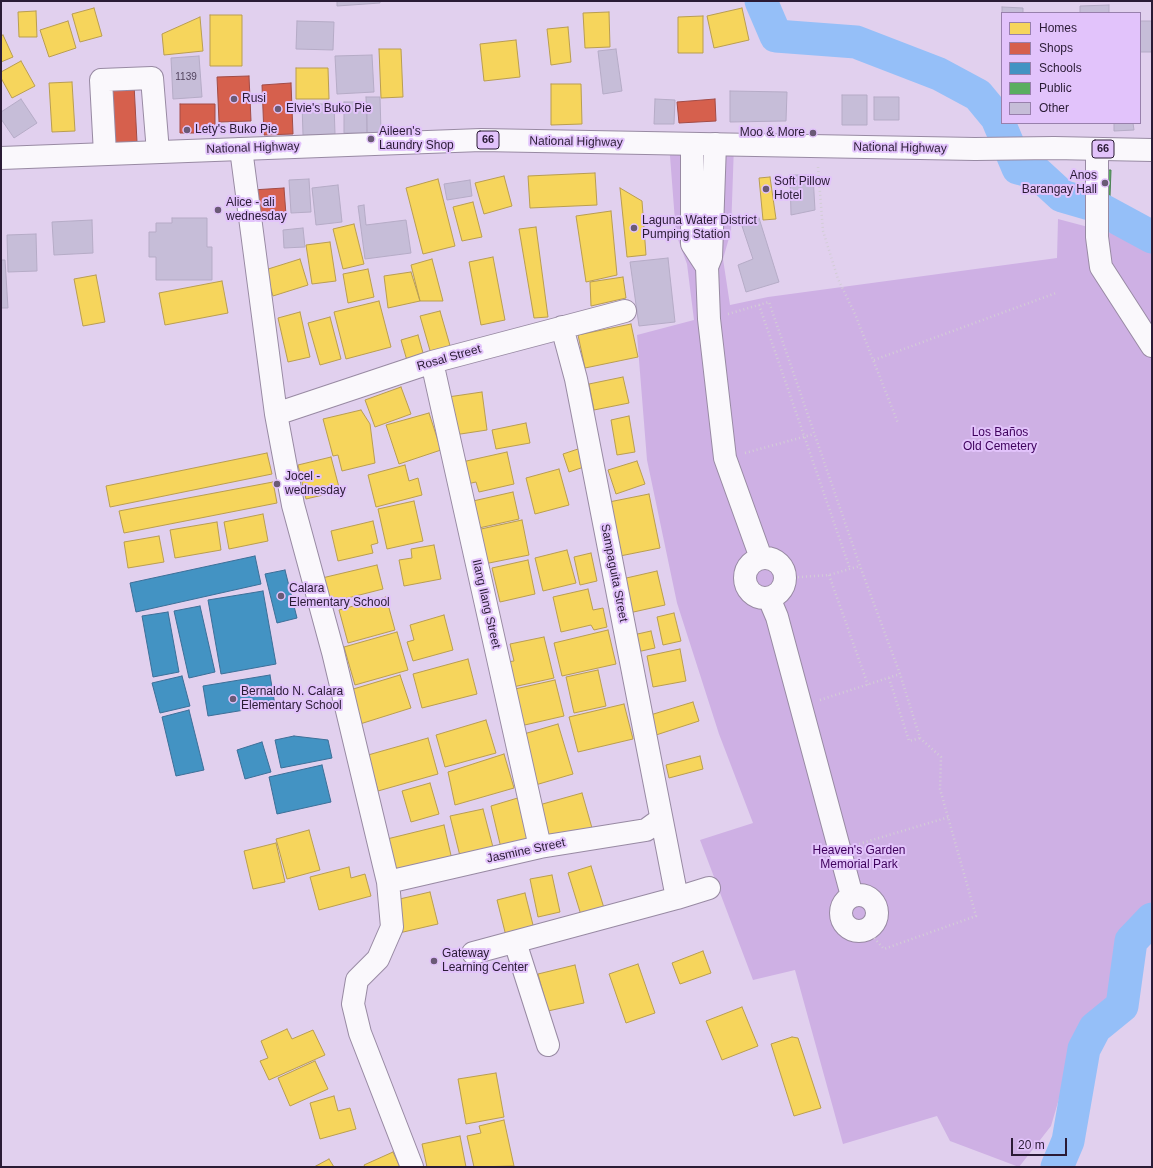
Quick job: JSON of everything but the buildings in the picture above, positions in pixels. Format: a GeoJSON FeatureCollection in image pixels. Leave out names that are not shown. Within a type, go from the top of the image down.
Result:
{"type":"FeatureCollection","features":[{"type":"Feature","properties":{"kind":"street"},"geometry":{"type":"LineString","coordinates":[[105,154],[101,80],[152,78],[158,152]]}},
{"type":"Feature","properties":{"kind":"street","name":"National Highway"},"geometry":{"type":"LineString","coordinates":[[1,158],[481,140],[975,149],[1054,148],[1152,150]]}},
{"type":"Feature","properties":{"kind":"street"},"geometry":{"type":"LineString","coordinates":[[692,144],[692,244],[707,267]]}},
{"type":"Feature","properties":{"kind":"street"},"geometry":{"type":"LineString","coordinates":[[715,144],[711,257],[707,267],[709,319],[725,458],[761,558]]}},
{"type":"Feature","properties":{"kind":"street"},"geometry":{"type":"LineString","coordinates":[[241,149],[276,414],[293,505],[333,652],[388,882],[392,928],[378,959],[357,980],[353,1004],[360,1033],[412,1167]]}},
{"type":"Feature","properties":{"kind":"street"},"geometry":{"type":"LineString","coordinates":[[1097,149],[1097,237],[1101,267],[1152,346]]}},
{"type":"Feature","properties":{"kind":"street","name":"Rosal Street"},"geometry":{"type":"LineString","coordinates":[[276,414],[432,362],[625,311]]}},
{"type":"Feature","properties":{"kind":"street","name":"Sampaguita Street"},"geometry":{"type":"LineString","coordinates":[[562,327],[576,379],[677,898]]}},
{"type":"Feature","properties":{"kind":"street","name":"Ilang Ilang Street"},"geometry":{"type":"LineString","coordinates":[[432,362],[540,846]]}},
{"type":"Feature","properties":{"kind":"street"},"geometry":{"type":"LineString","coordinates":[[761,558],[775,560],[784,571],[786,578],[781,591],[769,598],[757,597],[752,593],[745,582],[745,576],[750,564],[761,558]]}},
{"type":"Feature","properties":{"kind":"street"},"geometry":{"type":"LineString","coordinates":[[769,598],[777,617],[852,896],[864,896],[874,903],[877,915],[872,926],[868,930]]}},
{"type":"Feature","properties":{"kind":"street","name":"Jasmine Street"},"geometry":{"type":"LineString","coordinates":[[388,882],[540,846],[646,830],[661,819]]}},
{"type":"Feature","properties":{"kind":"street"},"geometry":{"type":"LineString","coordinates":[[473,953],[709,888]]}},
{"type":"Feature","properties":{"kind":"street"},"geometry":{"type":"LineString","coordinates":[[515,942],[548,1045]]}},
{"type":"Feature","properties":{"kind":"path"},"geometry":{"type":"LineString","coordinates":[[818,167],[823,231],[838,279],[855,314],[898,422]]}},
{"type":"Feature","properties":{"kind":"path"},"geometry":{"type":"LineString","coordinates":[[874,360],[1056,293]]}},
{"type":"Feature","properties":{"kind":"path"},"geometry":{"type":"LineString","coordinates":[[709,319],[769,302],[860,566],[900,674],[920,738],[941,757],[940,789],[976,916],[884,949],[868,930]]}},
{"type":"Feature","properties":{"kind":"path"},"geometry":{"type":"LineString","coordinates":[[759,305],[850,569]]}},
{"type":"Feature","properties":{"kind":"path"},"geometry":{"type":"LineString","coordinates":[[725,458],[814,434]]}},
{"type":"Feature","properties":{"kind":"path"},"geometry":{"type":"LineString","coordinates":[[786,578],[829,575],[860,566]]}},
{"type":"Feature","properties":{"kind":"path"},"geometry":{"type":"LineString","coordinates":[[829,575],[868,685]]}},
{"type":"Feature","properties":{"kind":"path"},"geometry":{"type":"LineString","coordinates":[[801,706],[900,674]]}},
{"type":"Feature","properties":{"kind":"path"},"geometry":{"type":"LineString","coordinates":[[890,678],[909,741],[920,738]]}},
{"type":"Feature","properties":{"kind":"path"},"geometry":{"type":"LineString","coordinates":[[840,850],[949,817]]}},
{"type":"Feature","properties":{"kind":"green space"},"geometry":{"type":"Polygon","coordinates":[[[669,143],[734,145],[731,231],[723,259],[730,305],[768,297],[1057,258],[1058,219],[1141,241],[1152,253],[1152,909],[1134,918],[1113,1001],[1076,1041],[1051,1126],[1019,1167],[950,1141],[937,1116],[843,1144],[795,970],[753,980],[700,840],[753,823],[719,734],[677,603],[647,460],[637,335],[694,320],[687,264],[676,234],[669,143]]]}},
{"type":"Feature","properties":{"kind":"waterway"},"geometry":{"type":"LineString","coordinates":[[761,1],[776,36],[856,42],[939,74],[978,95],[997,118],[1018,168],[1037,173],[1062,196],[1093,205],[1152,237]]}},
{"type":"Feature","properties":{"kind":"waterway"},"geometry":{"type":"LineString","coordinates":[[1057,1167],[1068,1141],[1084,1049],[1095,1028],[1122,1006],[1131,941],[1152,919]]}},
{"type":"Feature","properties":{"kind":"place","name":"Rusi"},"geometry":{"type":"Point","coordinates":[234,99]}},
{"type":"Feature","properties":{"kind":"place","name":"Elvie's Buko Pie"},"geometry":{"type":"Point","coordinates":[278,109]}},
{"type":"Feature","properties":{"kind":"place","name":"Lety's Buko Pie"},"geometry":{"type":"Point","coordinates":[187,130]}},
{"type":"Feature","properties":{"kind":"place","name":"Moo & More"},"geometry":{"type":"Point","coordinates":[813,133]}},
{"type":"Feature","properties":{"kind":"place","name":"Aileen's Laundry Shop"},"geometry":{"type":"Point","coordinates":[371,139]}},
{"type":"Feature","properties":{"kind":"place","name":"Anos Barangay Hall"},"geometry":{"type":"Point","coordinates":[1105,183]}},
{"type":"Feature","properties":{"kind":"place","name":"Soft Pillow Hotel"},"geometry":{"type":"Point","coordinates":[766,189]}},
{"type":"Feature","properties":{"kind":"place","name":"Alice - ali wednesday"},"geometry":{"type":"Point","coordinates":[218,210]}},
{"type":"Feature","properties":{"kind":"place","name":"Laguna Water District Pumping Station"},"geometry":{"type":"Point","coordinates":[634,228]}},
{"type":"Feature","properties":{"kind":"place","name":"Jocel - wednesday"},"geometry":{"type":"Point","coordinates":[277,484]}},
{"type":"Feature","properties":{"kind":"place","name":"Calara Elementary School"},"geometry":{"type":"Point","coordinates":[281,596]}},
{"type":"Feature","properties":{"kind":"place","name":"Bernaldo N. Calara Elementary School"},"geometry":{"type":"Point","coordinates":[233,699]}},
{"type":"Feature","properties":{"kind":"place","name":"Gateway Learning Center"},"geometry":{"type":"Point","coordinates":[434,961]}},
{"type":"Feature","properties":{"kind":"park label","name":"Los Baños Old Cemetery"},"geometry":{"type":"Point","coordinates":[1000,440]}},
{"type":"Feature","properties":{"kind":"park label","name":"Heaven's Garden Memorial Park"},"geometry":{"type":"Point","coordinates":[859,858]}}]}
